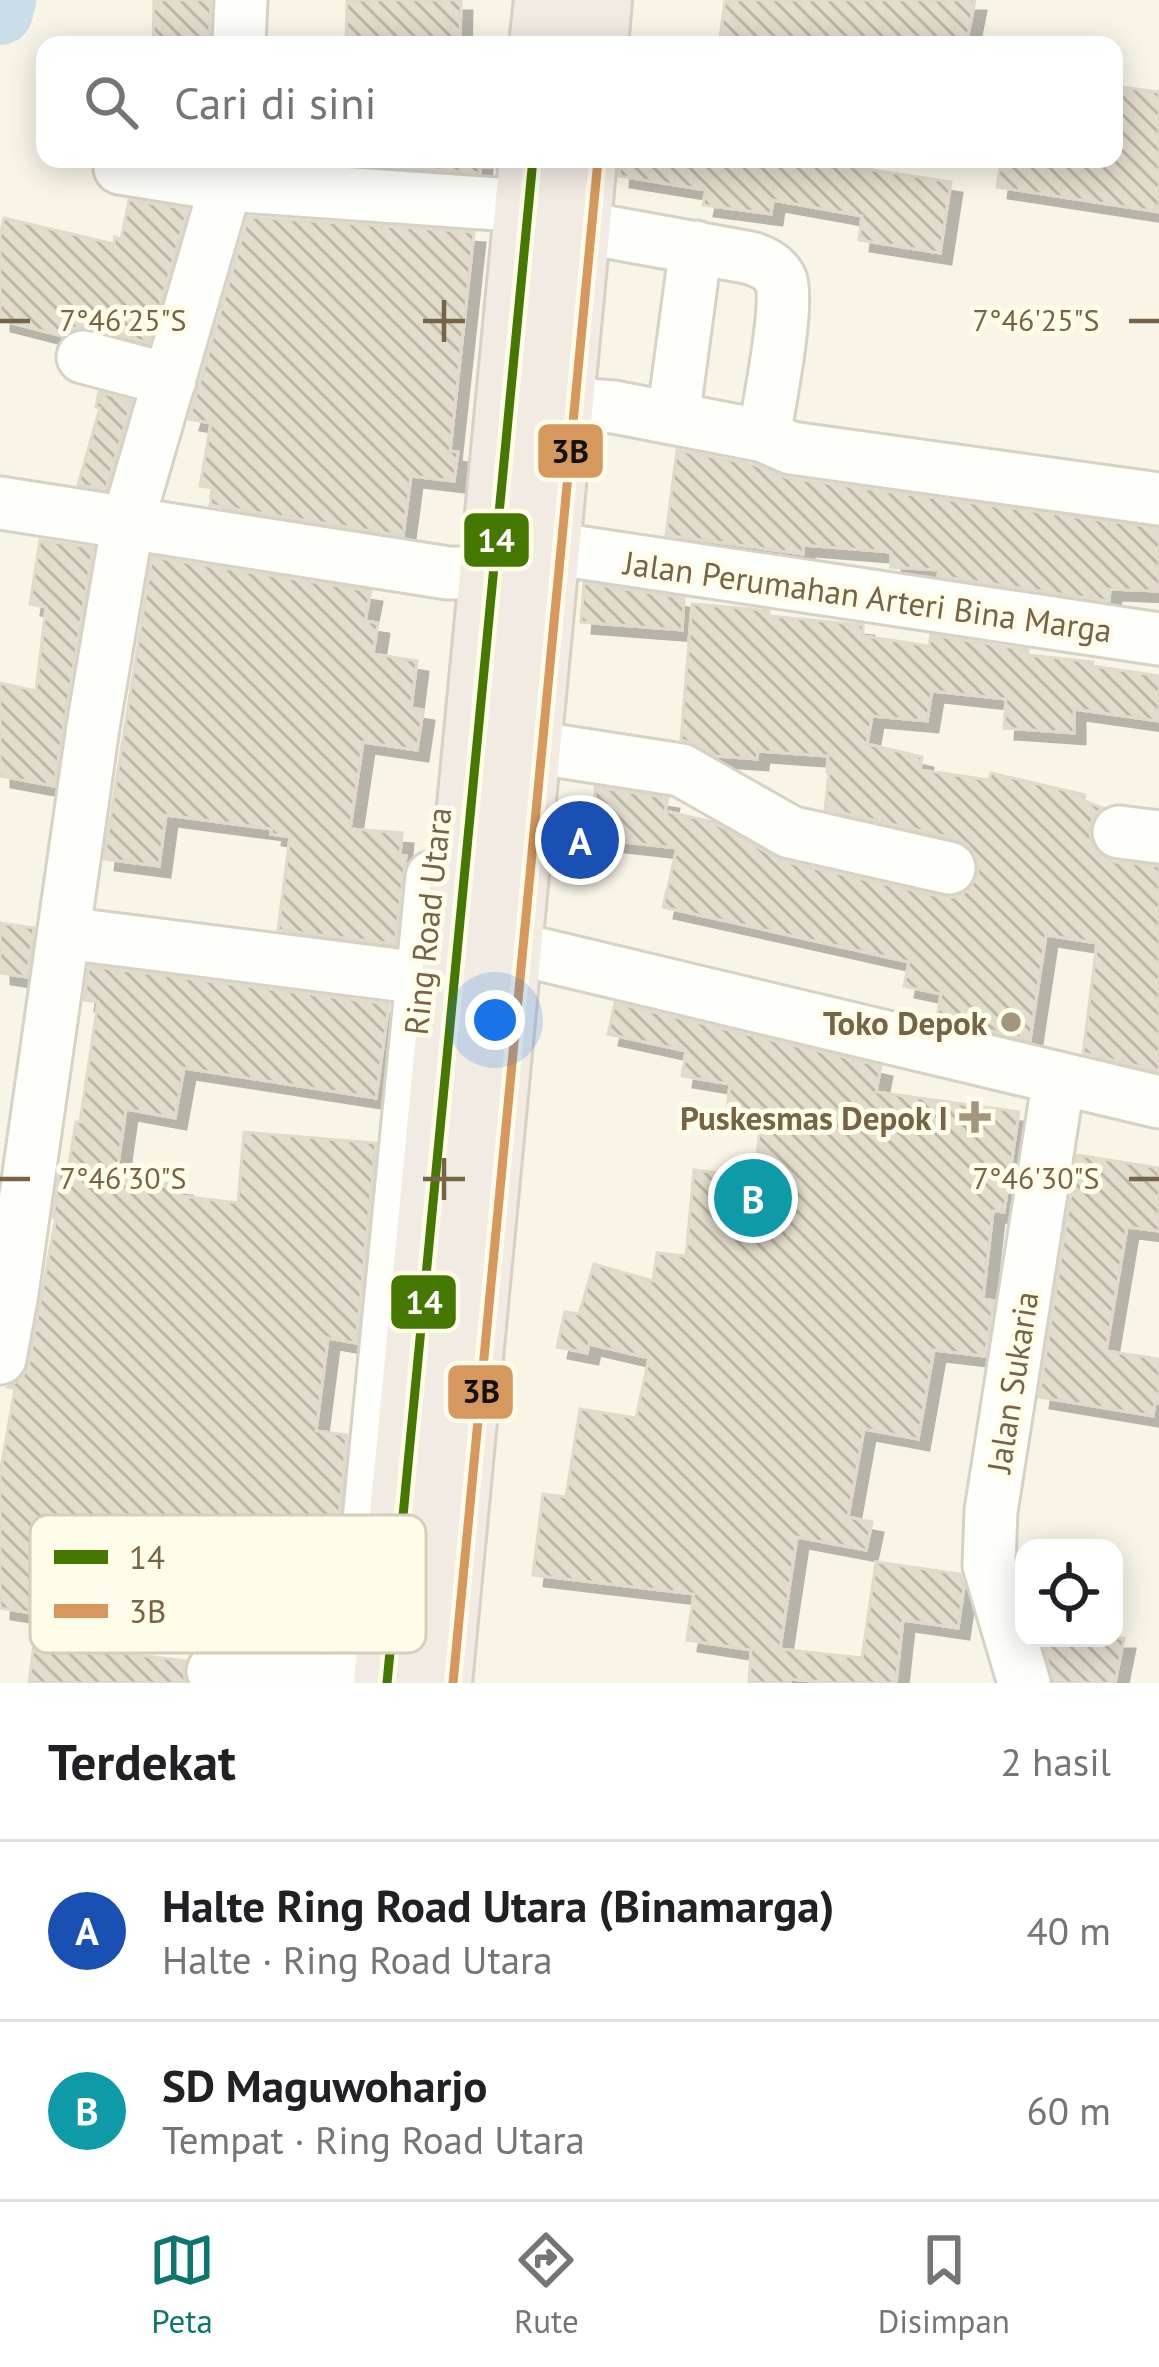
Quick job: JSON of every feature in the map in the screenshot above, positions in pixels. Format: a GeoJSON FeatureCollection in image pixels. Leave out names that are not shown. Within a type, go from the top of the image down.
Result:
{"type":"FeatureCollection","features":[{"type":"Feature","properties":{"kind":"highway"},"geometry":{"type":"LineString","coordinates":[[544,36],[548,0]]}},
{"type":"Feature","properties":{"kind":"highway"},"geometry":{"type":"LineString","coordinates":[[594,36],[598,0]]}},
{"type":"Feature","properties":{"kind":"highway"},"geometry":{"type":"LineString","coordinates":[[438,1683],[504,1158],[576,404],[583,168]]}},
{"type":"Feature","properties":{"kind":"highway"},"geometry":{"type":"LineString","coordinates":[[395,1515],[404,1328],[510,174]]}},
{"type":"Feature","properties":{"kind":"highway"},"geometry":{"type":"LineString","coordinates":[[387,1683],[388,1653]]}},
{"type":"Feature","properties":{"kind":"street"},"geometry":{"type":"LineString","coordinates":[[239,36],[241,0]]}},
{"type":"Feature","properties":{"kind":"street"},"geometry":{"type":"LineString","coordinates":[[513,36],[516,0]]}},
{"type":"Feature","properties":{"kind":"street"},"geometry":{"type":"LineString","coordinates":[[627,36],[630,0]]}},
{"type":"Feature","properties":{"kind":"street"},"geometry":{"type":"LineString","coordinates":[[120,168],[510,174]]}},
{"type":"Feature","properties":{"kind":"street"},"geometry":{"type":"LineString","coordinates":[[468,1683],[504,1158],[539,954],[577,552],[576,404],[608,232],[614,168]]}},
{"type":"Feature","properties":{"kind":"street"},"geometry":{"type":"LineString","coordinates":[[0,1358],[128,521],[229,172]]}},
{"type":"Feature","properties":{"kind":"street","name":"Ring Road Utara"},"geometry":{"type":"LineString","coordinates":[[377,1515],[404,1328],[421,978],[510,174]]}},
{"type":"Feature","properties":{"kind":"street"},"geometry":{"type":"LineString","coordinates":[[608,232],[767,263],[780,278],[783,303],[764,436]]}},
{"type":"Feature","properties":{"kind":"street"},"geometry":{"type":"LineString","coordinates":[[673,418],[696,247]]}},
{"type":"Feature","properties":{"kind":"street"},"geometry":{"type":"LineString","coordinates":[[83,356],[170,380]]}},
{"type":"Feature","properties":{"kind":"street"},"geometry":{"type":"LineString","coordinates":[[576,404],[764,436],[791,448],[1159,499]]}},
{"type":"Feature","properties":{"kind":"street"},"geometry":{"type":"LineString","coordinates":[[0,503],[464,573]]}},
{"type":"Feature","properties":{"kind":"street","name":"Jalan Perumahan Arteri Bina Marga"},"geometry":{"type":"LineString","coordinates":[[577,552],[1159,639]]}},
{"type":"Feature","properties":{"kind":"street"},"geometry":{"type":"LineString","coordinates":[[558,752],[681,770],[790,832],[949,868]]}},
{"type":"Feature","properties":{"kind":"street"},"geometry":{"type":"LineString","coordinates":[[65,933],[421,978]]}},
{"type":"Feature","properties":{"kind":"street"},"geometry":{"type":"LineString","coordinates":[[539,954],[1159,1102]]}},
{"type":"Feature","properties":{"kind":"street","name":"Jalan Sukaria"},"geometry":{"type":"LineString","coordinates":[[1024,1683],[989,1564],[991,1511],[1059,1078]]}},
{"type":"Feature","properties":{"kind":"street","name":"Ring Road Utara"},"geometry":{"type":"LineString","coordinates":[[353,1683],[357,1653]]}},
{"type":"Feature","properties":{"kind":"street"},"geometry":{"type":"LineString","coordinates":[[213,1671],[353,1683]]}},
{"type":"Feature","properties":{"kind":"building"},"geometry":{"type":"Polygon","coordinates":[[[154,0],[211,0],[209,36],[153,36],[154,0]]]}},
{"type":"Feature","properties":{"kind":"building"},"geometry":{"type":"Polygon","coordinates":[[[347,0],[461,0],[460,36],[346,36],[347,0]]]}},
{"type":"Feature","properties":{"kind":"building"},"geometry":{"type":"Polygon","coordinates":[[[725,0],[975,0],[968,36],[720,36],[725,0]]]}},
{"type":"Feature","properties":{"kind":"building"},"geometry":{"type":"Polygon","coordinates":[[[1123,87],[1159,92],[1159,212],[997,187],[1000,168],[1123,168],[1123,87]]]}},
{"type":"Feature","properties":{"kind":"building"},"geometry":{"type":"Polygon","coordinates":[[[410,168],[480,168],[480,173],[410,168]]]}},
{"type":"Feature","properties":{"kind":"building"},"geometry":{"type":"Polygon","coordinates":[[[619,168],[860,168],[951,182],[940,253],[859,240],[862,216],[773,200],[771,214],[703,205],[706,190],[619,176],[619,168]]]}},
{"type":"Feature","properties":{"kind":"building"},"geometry":{"type":"Polygon","coordinates":[[[129,200],[188,209],[149,343],[91,328],[74,328],[62,336],[0,320],[4,218],[114,244],[115,237],[121,239],[129,200]]]}},
{"type":"Feature","properties":{"kind":"building"},"geometry":{"type":"Polygon","coordinates":[[[248,217],[474,232],[450,451],[458,452],[454,481],[411,476],[403,536],[210,505],[213,488],[200,486],[211,423],[189,419],[248,217]]]}},
{"type":"Feature","properties":{"kind":"building"},"geometry":{"type":"Polygon","coordinates":[[[99,392],[132,401],[106,489],[78,485],[100,408],[96,407],[99,392]]]}},
{"type":"Feature","properties":{"kind":"building"},"geometry":{"type":"Polygon","coordinates":[[[677,450],[755,465],[787,478],[1159,528],[1159,591],[1110,589],[1109,601],[938,576],[939,570],[891,567],[891,552],[803,545],[803,554],[666,535],[677,450]]]}},
{"type":"Feature","properties":{"kind":"building"},"geometry":{"type":"Polygon","coordinates":[[[40,540],[93,548],[54,786],[0,776],[0,683],[36,691],[46,607],[30,604],[40,540]]]}},
{"type":"Feature","properties":{"kind":"building"},"geometry":{"type":"Polygon","coordinates":[[[152,557],[371,591],[365,621],[378,623],[373,654],[417,661],[411,708],[423,710],[417,750],[363,742],[350,829],[402,833],[400,855],[406,856],[395,944],[278,930],[290,837],[271,834],[272,829],[166,815],[159,866],[104,859],[152,557]]]}},
{"type":"Feature","properties":{"kind":"building"},"geometry":{"type":"Polygon","coordinates":[[[584,583],[684,598],[682,630],[581,622],[584,583]]]}},
{"type":"Feature","properties":{"kind":"building"},"geometry":{"type":"Polygon","coordinates":[[[692,604],[863,625],[863,636],[929,646],[931,635],[1159,676],[1159,721],[1074,709],[1074,733],[1004,728],[1006,699],[932,691],[927,721],[872,716],[867,744],[922,757],[920,770],[989,780],[991,773],[1085,795],[1084,801],[1103,808],[1094,815],[1089,829],[1100,855],[1115,862],[1159,866],[1159,1071],[1083,1053],[1097,943],[1046,935],[1030,1040],[937,1018],[941,994],[904,986],[909,962],[663,907],[677,848],[596,839],[595,787],[668,798],[665,811],[712,822],[783,861],[942,897],[957,897],[970,889],[978,873],[977,858],[957,839],[825,809],[828,756],[758,751],[757,759],[716,756],[681,740],[692,604]]]}},
{"type":"Feature","properties":{"kind":"building"},"geometry":{"type":"Polygon","coordinates":[[[0,923],[34,928],[27,977],[0,973],[0,923]]]}},
{"type":"Feature","properties":{"kind":"building"},"geometry":{"type":"Polygon","coordinates":[[[89,966],[389,1004],[376,1098],[184,1068],[175,1118],[126,1109],[116,1178],[181,1185],[180,1196],[238,1203],[244,1132],[376,1143],[356,1343],[328,1338],[316,1431],[347,1435],[339,1515],[30,1515],[30,1613],[0,1608],[0,1474],[15,1388],[8,1387],[22,1378],[29,1363],[56,1217],[60,1169],[68,1170],[76,1122],[80,1122],[98,1002],[84,1000],[89,966]]]}},
{"type":"Feature","properties":{"kind":"building"},"geometry":{"type":"Polygon","coordinates":[[[615,1003],[881,1066],[876,1092],[1019,1112],[1004,1212],[993,1211],[983,1299],[994,1301],[985,1356],[934,1350],[918,1439],[864,1429],[848,1517],[872,1522],[866,1550],[797,1537],[780,1649],[862,1658],[876,1562],[960,1574],[964,1587],[958,1628],[903,1620],[896,1683],[790,1679],[790,1683],[749,1683],[751,1650],[687,1640],[694,1594],[533,1575],[543,1494],[566,1497],[580,1409],[636,1418],[649,1358],[589,1344],[587,1353],[557,1347],[565,1312],[579,1314],[594,1264],[653,1281],[657,1253],[686,1256],[694,1170],[755,1177],[761,1114],[727,1110],[730,1084],[682,1076],[686,1051],[608,1034],[615,1003]]]}},
{"type":"Feature","properties":{"kind":"building"},"geometry":{"type":"Polygon","coordinates":[[[1077,1155],[1159,1168],[1159,1231],[1127,1227],[1106,1351],[1159,1359],[1159,1403],[1155,1403],[1153,1416],[1039,1397],[1077,1155]]]}},
{"type":"Feature","properties":{"kind":"building"},"geometry":{"type":"Polygon","coordinates":[[[1044,1647],[1122,1647],[1115,1683],[1053,1683],[1044,1647]]]}},
{"type":"Feature","properties":{"kind":"building"},"geometry":{"type":"Polygon","coordinates":[[[33,1653],[122,1653],[186,1661],[186,1683],[29,1683],[33,1653]]]}},
{"type":"Feature","properties":{"kind":"waterway"},"geometry":{"type":"LineString","coordinates":[[0,12],[3,0]]}},
{"type":"Feature","properties":{"kind":"transit line","name":"14"},"geometry":{"type":"LineString","coordinates":[[403,1515],[532,168]]}},
{"type":"Feature","properties":{"kind":"transit line","name":"3B"},"geometry":{"type":"LineString","coordinates":[[453,1683],[597,168]]}},
{"type":"Feature","properties":{"kind":"transit line","name":"14"},"geometry":{"type":"LineString","coordinates":[[387,1683],[390,1653]]}},
{"type":"Feature","properties":{"kind":"place","name":"Halte Ring Road Utara (Binamarga)"},"geometry":{"type":"Point","coordinates":[580,840]}},
{"type":"Feature","properties":{"kind":"place","name":"Toko Depok"},"geometry":{"type":"Point","coordinates":[1011,1022]}},
{"type":"Feature","properties":{"kind":"place","name":"Puskesmas Depok I"},"geometry":{"type":"Point","coordinates":[975,1117]}},
{"type":"Feature","properties":{"kind":"place","name":"SD Maguwoharjo"},"geometry":{"type":"Point","coordinates":[753,1198]}}]}
